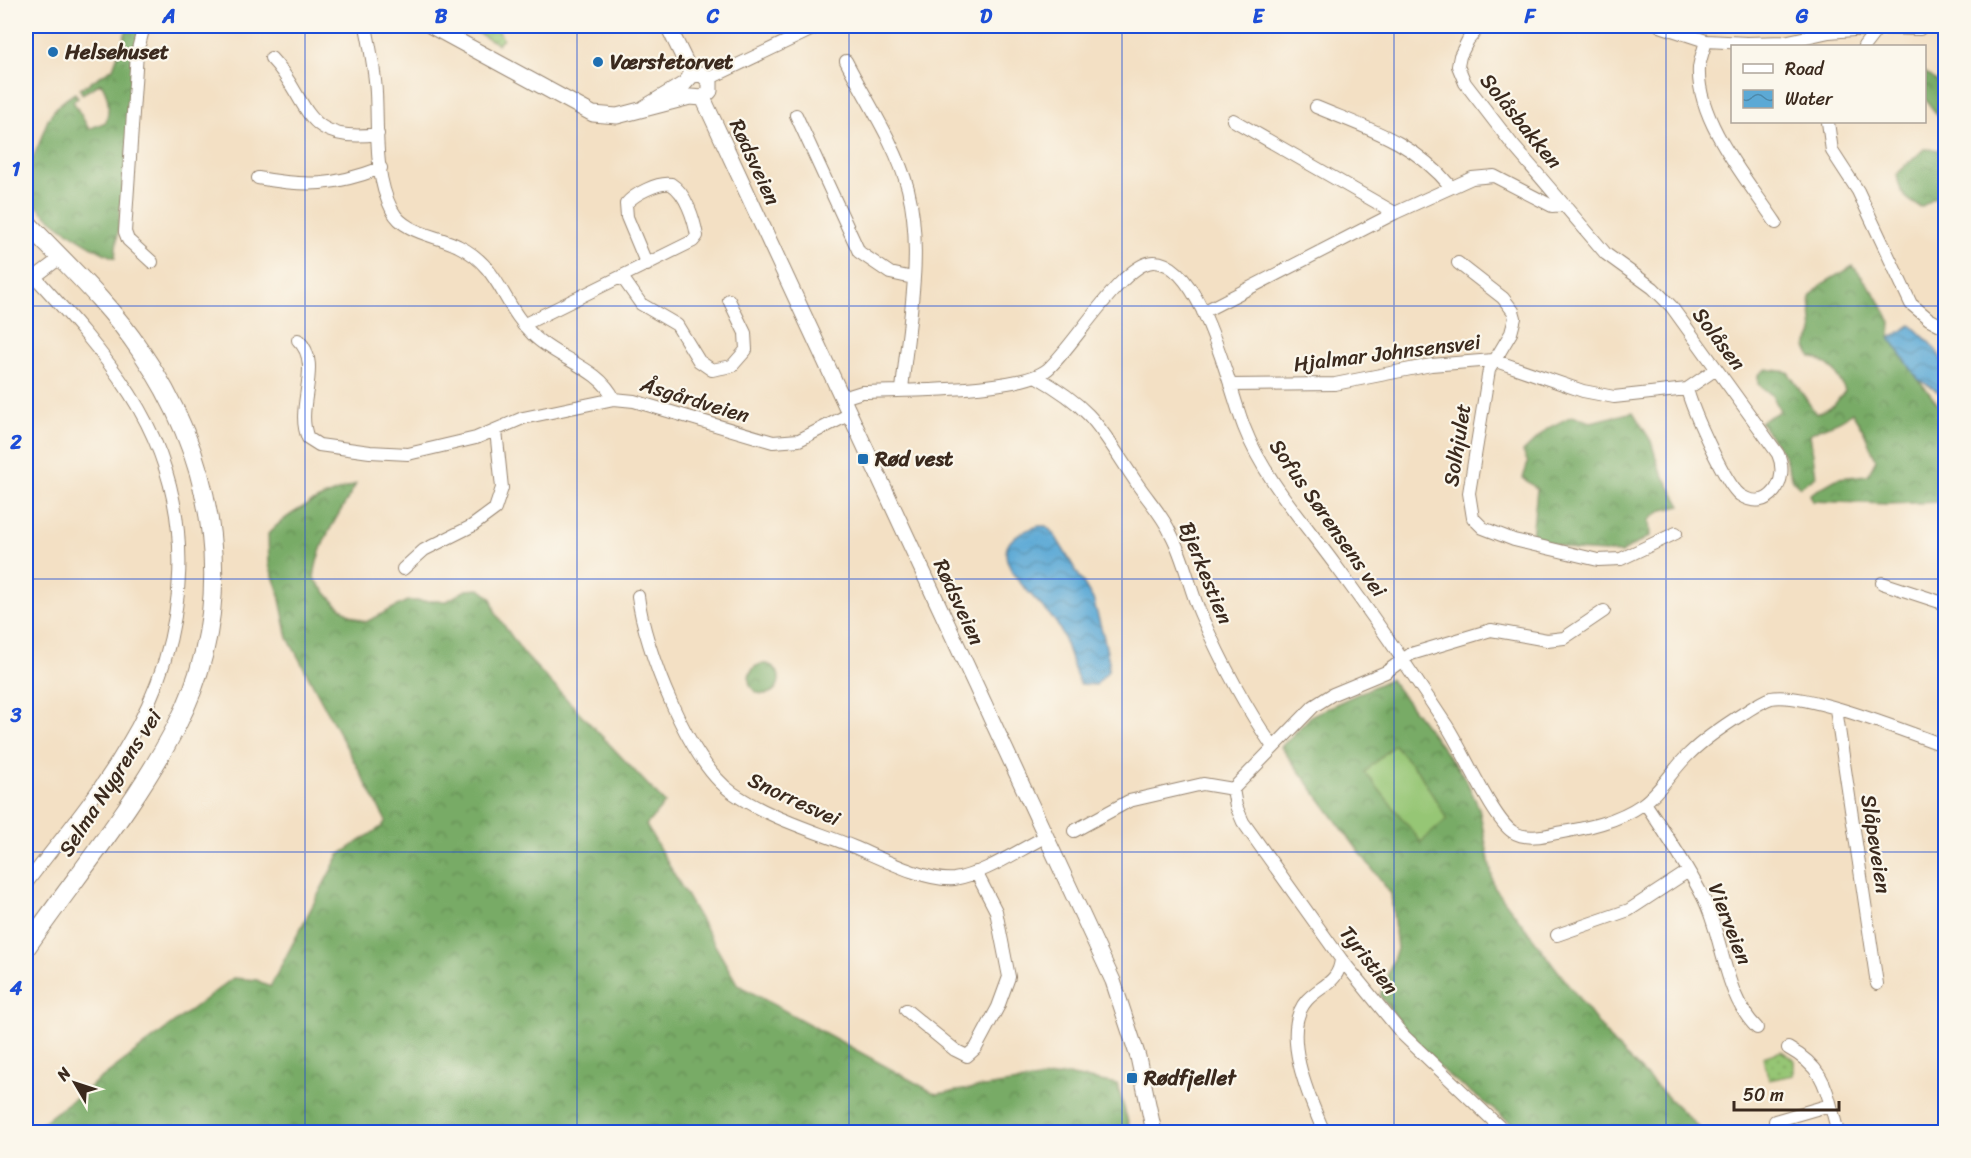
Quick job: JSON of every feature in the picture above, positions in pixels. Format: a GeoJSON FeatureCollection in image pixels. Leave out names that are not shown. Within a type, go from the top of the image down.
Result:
{"type":"FeatureCollection","features":[{"type":"Feature","properties":{"kind":"main road","name":"Selma Nygrens vei"},"geometry":{"type":"LineString","coordinates":[[26,222],[140,348],[174,403],[196,456],[208,506],[213,595],[199,669],[177,726],[133,797],[26,948]]}},
{"type":"Feature","properties":{"kind":"street"},"geometry":{"type":"LineString","coordinates":[[144,26],[137,53],[125,232],[128,240],[152,262]]}},
{"type":"Feature","properties":{"kind":"street","name":"Åsgårdveien"},"geometry":{"type":"LineString","coordinates":[[366,26],[376,91],[381,168],[389,205],[395,217],[411,228],[458,246],[480,259],[492,272],[523,325],[546,347],[606,384],[614,399],[634,400],[773,442],[799,440],[850,414]]}},
{"type":"Feature","properties":{"kind":"street"},"geometry":{"type":"LineString","coordinates":[[431,26],[593,114],[617,116],[645,108],[692,89],[710,91],[708,79],[819,26]]}},
{"type":"Feature","properties":{"kind":"street","name":"Rødsveien"},"geometry":{"type":"LineString","coordinates":[[668,26],[692,89],[843,398],[1113,981],[1138,1057],[1154,1132]]}},
{"type":"Feature","properties":{"kind":"street","name":"Solåsbakken"},"geometry":{"type":"LineString","coordinates":[[1480,26],[1468,40],[1460,56],[1458,66],[1465,83],[1512,144],[1565,205]]}},
{"type":"Feature","properties":{"kind":"street"},"geometry":{"type":"LineString","coordinates":[[1660,26],[1706,41],[1784,42],[1829,32],[1878,27],[1920,29]]}},
{"type":"Feature","properties":{"kind":"street"},"geometry":{"type":"LineString","coordinates":[[1865,45],[1878,27]]}},
{"type":"Feature","properties":{"kind":"street"},"geometry":{"type":"LineString","coordinates":[[1706,41],[1699,68],[1703,103],[1718,135],[1776,223]]}},
{"type":"Feature","properties":{"kind":"street"},"geometry":{"type":"LineString","coordinates":[[271,58],[313,120],[342,134],[378,134]]}},
{"type":"Feature","properties":{"kind":"street"},"geometry":{"type":"LineString","coordinates":[[846,61],[898,162],[908,188],[914,245],[902,390]]}},
{"type":"Feature","properties":{"kind":"street"},"geometry":{"type":"LineString","coordinates":[[1316,107],[1417,152],[1435,167],[1451,187]]}},
{"type":"Feature","properties":{"kind":"street"},"geometry":{"type":"LineString","coordinates":[[796,115],[859,252],[890,273],[913,278]]}},
{"type":"Feature","properties":{"kind":"street"},"geometry":{"type":"LineString","coordinates":[[1233,120],[1395,213]]}},
{"type":"Feature","properties":{"kind":"street"},"geometry":{"type":"LineString","coordinates":[[1828,123],[1832,151],[1858,191],[1911,304],[1929,320],[1946,328]]}},
{"type":"Feature","properties":{"kind":"street"},"geometry":{"type":"LineString","coordinates":[[258,178],[295,185],[324,185],[353,179],[381,168]]}},
{"type":"Feature","properties":{"kind":"street"},"geometry":{"type":"LineString","coordinates":[[1203,312],[1395,213],[1480,176],[1494,176],[1552,206],[1565,205]]}},
{"type":"Feature","properties":{"kind":"street"},"geometry":{"type":"LineString","coordinates":[[523,325],[647,265],[687,245],[697,236],[680,193],[671,184],[661,185],[633,197],[626,204],[627,217],[647,265]]}},
{"type":"Feature","properties":{"kind":"street","name":"Solåsen"},"geometry":{"type":"LineString","coordinates":[[1565,205],[1606,254],[1663,297],[1716,369],[1782,462],[1782,479],[1772,494],[1762,500],[1753,500],[1746,498],[1733,488],[1692,407],[1687,389]]}},
{"type":"Feature","properties":{"kind":"street"},"geometry":{"type":"LineString","coordinates":[[26,884],[125,748],[147,705],[163,669],[174,629],[181,559],[164,465],[152,435],[131,395],[110,366],[30,276],[60,258]]}},
{"type":"Feature","properties":{"kind":"street","name":"Sofus Sørensens vei"},"geometry":{"type":"LineString","coordinates":[[843,398],[862,392],[1002,385],[1037,377],[1059,358],[1129,275],[1146,263],[1160,262],[1179,272],[1189,284],[1203,312],[1245,430],[1267,472],[1374,618],[1448,727],[1489,800],[1512,832],[1523,836],[1542,836],[1590,827],[1624,815],[1646,802],[1689,754],[1709,736],[1771,698],[1808,700],[1944,744]]}},
{"type":"Feature","properties":{"kind":"street","name":"Solhjulet"},"geometry":{"type":"LineString","coordinates":[[1458,263],[1503,298],[1513,311],[1514,325],[1493,360],[1484,396],[1469,493],[1471,512],[1478,524],[1491,532],[1568,555],[1611,561],[1631,555],[1676,533]]}},
{"type":"Feature","properties":{"kind":"street"},"geometry":{"type":"LineString","coordinates":[[622,277],[641,304],[677,325],[699,360],[712,370],[732,366],[746,350],[745,333],[729,300]]}},
{"type":"Feature","properties":{"kind":"street"},"geometry":{"type":"LineString","coordinates":[[298,340],[309,357],[304,425],[308,438],[313,442],[370,452],[408,454],[446,446],[496,430],[523,418],[614,399]]}},
{"type":"Feature","properties":{"kind":"street","name":"Hjalmar Johnsensvei"},"geometry":{"type":"LineString","coordinates":[[1230,385],[1335,384],[1431,365],[1493,360],[1583,391],[1614,397],[1687,389],[1716,369]]}},
{"type":"Feature","properties":{"kind":"street","name":"Bjerkestien"},"geometry":{"type":"LineString","coordinates":[[1037,377],[1069,396],[1097,421],[1164,522],[1183,560],[1193,598],[1221,657],[1249,711],[1273,747]]}},
{"type":"Feature","properties":{"kind":"street"},"geometry":{"type":"LineString","coordinates":[[403,569],[424,550],[472,526],[495,509],[502,488],[496,430]]}},
{"type":"Feature","properties":{"kind":"street"},"geometry":{"type":"LineString","coordinates":[[1882,583],[1946,604]]}},
{"type":"Feature","properties":{"kind":"street","name":"Snorresvei"},"geometry":{"type":"LineString","coordinates":[[638,596],[641,620],[662,683],[714,777],[733,794],[785,819],[918,872],[951,879],[976,872],[1045,837]]}},
{"type":"Feature","properties":{"kind":"street"},"geometry":{"type":"LineString","coordinates":[[1074,831],[1129,801],[1203,784],[1233,789],[1314,706],[1333,694],[1386,672],[1412,654],[1483,631],[1515,633],[1547,640],[1564,638],[1605,611]]}},
{"type":"Feature","properties":{"kind":"street","name":"Slåpeveien"},"geometry":{"type":"LineString","coordinates":[[1836,709],[1877,984]]}},
{"type":"Feature","properties":{"kind":"street","name":"Tyristien"},"geometry":{"type":"LineString","coordinates":[[1233,789],[1236,806],[1244,822],[1341,959],[1403,1035],[1504,1132]]}},
{"type":"Feature","properties":{"kind":"street","name":"Vierveien"},"geometry":{"type":"LineString","coordinates":[[1646,802],[1703,897],[1713,921],[1737,1001],[1747,1018],[1758,1028]]}},
{"type":"Feature","properties":{"kind":"street"},"geometry":{"type":"LineString","coordinates":[[906,1010],[955,1050],[967,1056],[976,1048],[998,1007],[1008,984],[1008,964],[996,911],[976,872]]}},
{"type":"Feature","properties":{"kind":"street"},"geometry":{"type":"LineString","coordinates":[[1557,935],[1629,910],[1687,872]]}},
{"type":"Feature","properties":{"kind":"street"},"geometry":{"type":"LineString","coordinates":[[1324,1132],[1308,1094],[1299,1056],[1296,1025],[1299,1010],[1304,1004],[1334,980],[1340,970],[1341,959]]}},
{"type":"Feature","properties":{"kind":"street"},"geometry":{"type":"LineString","coordinates":[[1788,1048],[1807,1058],[1821,1073],[1838,1132]]}},
{"type":"Feature","properties":{"kind":"street"},"geometry":{"type":"LineString","coordinates":[[1775,1121],[1830,1105]]}},
{"type":"Feature","properties":{"kind":"green space"},"geometry":{"type":"Polygon","coordinates":[[[128,26],[141,26],[115,258],[79,239],[50,219],[30,198],[25,183],[29,166],[51,114],[67,99],[75,93],[78,98],[73,101],[89,129],[106,122],[108,102],[101,83],[82,94],[80,89],[113,68],[128,26]]]}},
{"type":"Feature","properties":{"kind":"green space"},"geometry":{"type":"Polygon","coordinates":[[[465,26],[496,26],[503,39],[498,44],[465,26]]]}},
{"type":"Feature","properties":{"kind":"green space"},"geometry":{"type":"Polygon","coordinates":[[[1926,73],[1938,82],[1945,81],[1945,125],[1926,100],[1926,73]]]}},
{"type":"Feature","properties":{"kind":"green space"},"geometry":{"type":"Polygon","coordinates":[[[1924,149],[1945,150],[1945,196],[1940,195],[1921,207],[1903,194],[1897,174],[1924,149]]]}},
{"type":"Feature","properties":{"kind":"green space"},"geometry":{"type":"Polygon","coordinates":[[[1853,266],[1876,295],[1891,322],[1890,338],[1945,413],[1945,499],[1941,502],[1887,504],[1812,501],[1810,494],[1838,478],[1868,475],[1876,460],[1852,412],[1841,420],[1810,434],[1816,476],[1800,487],[1793,480],[1783,453],[1760,422],[1780,411],[1773,396],[1758,384],[1758,375],[1766,369],[1788,372],[1816,414],[1834,405],[1845,391],[1832,369],[1824,362],[1811,357],[1806,347],[1813,333],[1810,297],[1822,284],[1853,266]]]}},
{"type":"Feature","properties":{"kind":"green space"},"geometry":{"type":"Polygon","coordinates":[[[1633,412],[1651,441],[1659,468],[1681,506],[1663,510],[1649,520],[1650,536],[1621,553],[1574,550],[1532,537],[1537,489],[1523,478],[1528,463],[1523,452],[1548,428],[1572,416],[1591,422],[1633,412]]]}},
{"type":"Feature","properties":{"kind":"green space"},"geometry":{"type":"Polygon","coordinates":[[[356,484],[325,539],[314,578],[343,610],[366,622],[407,601],[447,601],[466,590],[480,589],[491,598],[496,614],[524,654],[665,803],[646,825],[738,985],[936,1094],[1066,1075],[1117,1084],[1131,1132],[30,1132],[233,978],[257,980],[270,987],[339,855],[381,827],[386,821],[288,638],[278,590],[269,565],[268,534],[277,525],[309,504],[356,484]]]}},
{"type":"Feature","properties":{"kind":"green space"},"geometry":{"type":"Polygon","coordinates":[[[764,664],[770,665],[778,673],[778,685],[770,693],[764,694],[758,693],[750,685],[749,679],[750,673],[758,665],[764,664]]]}},
{"type":"Feature","properties":{"kind":"green space"},"geometry":{"type":"Polygon","coordinates":[[[1390,679],[1465,778],[1479,808],[1494,887],[1613,1043],[1703,1132],[1523,1132],[1444,1072],[1407,1031],[1380,996],[1397,949],[1391,894],[1281,747],[1312,715],[1390,679]]]}},
{"type":"Feature","properties":{"kind":"green space"},"geometry":{"type":"Polygon","coordinates":[[[1394,745],[1420,774],[1447,819],[1421,842],[1365,772],[1394,745]]]}},
{"type":"Feature","properties":{"kind":"green space"},"geometry":{"type":"Polygon","coordinates":[[[1781,1051],[1794,1059],[1794,1075],[1769,1080],[1763,1057],[1781,1051]]]}},
{"type":"Feature","properties":{"kind":"water"},"geometry":{"type":"Polygon","coordinates":[[[1911,325],[1934,347],[1939,355],[1944,371],[1942,394],[1918,379],[1890,338],[1911,325]]]}},
{"type":"Feature","properties":{"kind":"water"},"geometry":{"type":"Polygon","coordinates":[[[1039,526],[1046,526],[1054,534],[1093,599],[1109,662],[1108,671],[1096,685],[1080,684],[1057,624],[1023,586],[1007,559],[1008,546],[1017,535],[1039,526]]]}},
{"type":"Feature","properties":{"kind":"place","name":"Helsehuset"},"geometry":{"type":"Point","coordinates":[53,52]}},
{"type":"Feature","properties":{"kind":"place","name":"Værstetorvet"},"geometry":{"type":"Point","coordinates":[598,62]}},
{"type":"Feature","properties":{"kind":"place","name":"Rød vest"},"geometry":{"type":"Point","coordinates":[863,459]}},
{"type":"Feature","properties":{"kind":"place","name":"Rødfjellet"},"geometry":{"type":"Point","coordinates":[1132,1078]}}]}
